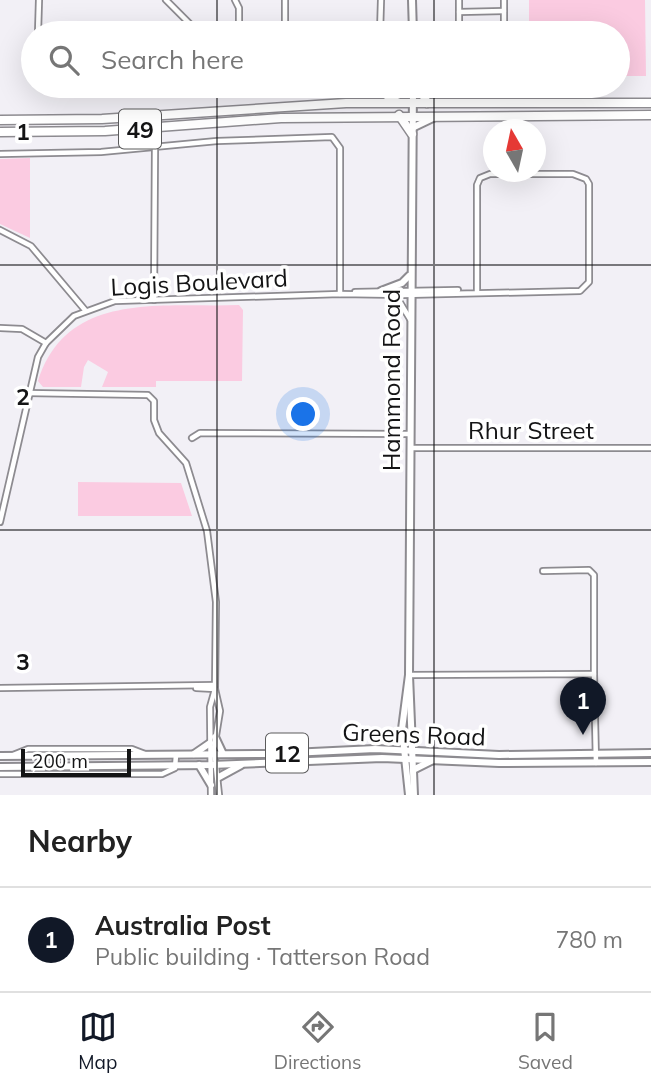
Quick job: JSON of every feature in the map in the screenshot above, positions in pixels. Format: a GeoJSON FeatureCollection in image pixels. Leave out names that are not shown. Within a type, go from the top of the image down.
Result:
{"type":"FeatureCollection","features":[{"type":"Feature","properties":{"kind":"highway"},"geometry":{"type":"LineString","coordinates":[[423,98],[427,103]]}},
{"type":"Feature","properties":{"kind":"highway","name":"49"},"geometry":{"type":"LineString","coordinates":[[0,120],[102,119],[277,105],[651,103]]}},
{"type":"Feature","properties":{"kind":"highway"},"geometry":{"type":"LineString","coordinates":[[399,115],[412,131]]}},
{"type":"Feature","properties":{"kind":"highway","name":"49"},"geometry":{"type":"LineString","coordinates":[[0,132],[97,131],[281,118],[651,115]]}},
{"type":"Feature","properties":{"kind":"main road"},"geometry":{"type":"LineString","coordinates":[[412,0],[413,21]]}},
{"type":"Feature","properties":{"kind":"main road"},"geometry":{"type":"LineString","coordinates":[[378,103],[390,98]]}},
{"type":"Feature","properties":{"kind":"main road","name":"Hammond Road"},"geometry":{"type":"LineString","coordinates":[[409,795],[410,276],[414,98]]}},
{"type":"Feature","properties":{"kind":"main road"},"geometry":{"type":"LineString","coordinates":[[412,131],[440,115]]}},
{"type":"Feature","properties":{"kind":"main road"},"geometry":{"type":"LineString","coordinates":[[381,291],[402,283],[410,276]]}},
{"type":"Feature","properties":{"kind":"main road","name":"Hammond Road"},"geometry":{"type":"LineString","coordinates":[[409,675],[403,706],[403,741],[413,770],[414,795]]}},
{"type":"Feature","properties":{"kind":"main road"},"geometry":{"type":"LineString","coordinates":[[194,754],[212,740],[216,754]]}},
{"type":"Feature","properties":{"kind":"main road"},"geometry":{"type":"LineString","coordinates":[[382,749],[403,741]]}},
{"type":"Feature","properties":{"kind":"main road","name":"Greens Road"},"geometry":{"type":"LineString","coordinates":[[0,755],[176,755],[382,749],[437,759],[508,759],[651,753]]}},
{"type":"Feature","properties":{"kind":"main road","name":"Greens Road"},"geometry":{"type":"LineString","coordinates":[[0,767],[214,765],[407,754],[596,763],[651,762]]}},
{"type":"Feature","properties":{"kind":"main road"},"geometry":{"type":"LineString","coordinates":[[413,770],[437,759]]}},
{"type":"Feature","properties":{"kind":"main road"},"geometry":{"type":"LineString","coordinates":[[219,777],[243,764]]}},
{"type":"Feature","properties":{"kind":"main road"},"geometry":{"type":"LineString","coordinates":[[198,765],[211,785]]}},
{"type":"Feature","properties":{"kind":"street"},"geometry":{"type":"LineString","coordinates":[[38,21],[39,0]]}},
{"type":"Feature","properties":{"kind":"street"},"geometry":{"type":"LineString","coordinates":[[166,0],[188,21]]}},
{"type":"Feature","properties":{"kind":"street"},"geometry":{"type":"LineString","coordinates":[[235,0],[239,8],[239,21]]}},
{"type":"Feature","properties":{"kind":"street"},"geometry":{"type":"LineString","coordinates":[[285,0],[285,21]]}},
{"type":"Feature","properties":{"kind":"street"},"geometry":{"type":"LineString","coordinates":[[380,21],[381,0]]}},
{"type":"Feature","properties":{"kind":"street"},"geometry":{"type":"LineString","coordinates":[[459,0],[459,21]]}},
{"type":"Feature","properties":{"kind":"street"},"geometry":{"type":"LineString","coordinates":[[504,0],[504,21]]}},
{"type":"Feature","properties":{"kind":"street"},"geometry":{"type":"LineString","coordinates":[[459,12],[504,11]]}},
{"type":"Feature","properties":{"kind":"street"},"geometry":{"type":"LineString","coordinates":[[0,154],[155,148],[306,136],[332,137],[340,148],[342,294]]}},
{"type":"Feature","properties":{"kind":"street"},"geometry":{"type":"LineString","coordinates":[[154,300],[155,148]]}},
{"type":"Feature","properties":{"kind":"street"},"geometry":{"type":"LineString","coordinates":[[410,292],[477,292],[575,291],[587,287],[589,192],[586,179],[582,175],[490,174],[480,178],[477,185],[477,292]]}},
{"type":"Feature","properties":{"kind":"street"},"geometry":{"type":"LineString","coordinates":[[0,230],[31,246],[85,310]]}},
{"type":"Feature","properties":{"kind":"street","name":"Logis Boulevard"},"geometry":{"type":"LineString","coordinates":[[342,294],[395,295],[410,292]]}},
{"type":"Feature","properties":{"kind":"street","name":"Logis Boulevard"},"geometry":{"type":"LineString","coordinates":[[0,522],[28,391],[38,357],[46,343],[64,324],[85,310],[115,301],[410,292]]}},
{"type":"Feature","properties":{"kind":"street"},"geometry":{"type":"LineString","coordinates":[[395,295],[411,319]]}},
{"type":"Feature","properties":{"kind":"street"},"geometry":{"type":"LineString","coordinates":[[0,328],[22,329],[46,343]]}},
{"type":"Feature","properties":{"kind":"street"},"geometry":{"type":"LineString","coordinates":[[28,391],[47,394],[146,394],[153,398],[154,420],[159,433],[186,463],[207,531],[216,602],[215,687],[220,711],[212,740]]}},
{"type":"Feature","properties":{"kind":"street"},"geometry":{"type":"LineString","coordinates":[[192,438],[200,433],[411,434]]}},
{"type":"Feature","properties":{"kind":"street","name":"Rhur Street"},"geometry":{"type":"LineString","coordinates":[[411,448],[651,448]]}},
{"type":"Feature","properties":{"kind":"street"},"geometry":{"type":"LineString","coordinates":[[543,571],[589,570],[594,575],[596,763]]}},
{"type":"Feature","properties":{"kind":"street"},"geometry":{"type":"LineString","coordinates":[[409,675],[594,674]]}},
{"type":"Feature","properties":{"kind":"street"},"geometry":{"type":"LineString","coordinates":[[0,688],[215,687]]}},
{"type":"Feature","properties":{"kind":"street"},"geometry":{"type":"LineString","coordinates":[[211,795],[216,754],[212,740],[210,703],[215,687]]}},
{"type":"Feature","properties":{"kind":"street"},"geometry":{"type":"LineString","coordinates":[[176,755],[176,765]]}},
{"type":"Feature","properties":{"kind":"street","name":"Greens Road"},"geometry":{"type":"LineString","coordinates":[[0,774],[162,774],[176,765]]}},
{"type":"Feature","properties":{"kind":"street"},"geometry":{"type":"LineString","coordinates":[[214,765],[219,777],[219,795]]}},
{"type":"Feature","properties":{"kind":"street"},"geometry":{"type":"LineString","coordinates":[[32,774],[36,766]]}},
{"type":"Feature","properties":{"kind":"shaded area"},"geometry":{"type":"Polygon","coordinates":[[[529,0],[645,0],[646,76],[630,76],[630,21],[529,21],[529,0]]]}},
{"type":"Feature","properties":{"kind":"shaded area"},"geometry":{"type":"Polygon","coordinates":[[[30,158],[30,238],[0,224],[0,159],[30,158]]]}},
{"type":"Feature","properties":{"kind":"shaded area"},"geometry":{"type":"Polygon","coordinates":[[[239,305],[243,310],[242,381],[156,381],[156,387],[102,387],[108,372],[88,360],[84,367],[81,387],[43,387],[38,381],[52,352],[71,331],[94,318],[120,310],[149,306],[239,305]]]}},
{"type":"Feature","properties":{"kind":"shaded area"},"geometry":{"type":"Polygon","coordinates":[[[78,482],[181,483],[192,516],[78,516],[78,482]]]}},
{"type":"Feature","properties":{"kind":"place","name":"Australia Post"},"geometry":{"type":"Point","coordinates":[583,735]}}]}
